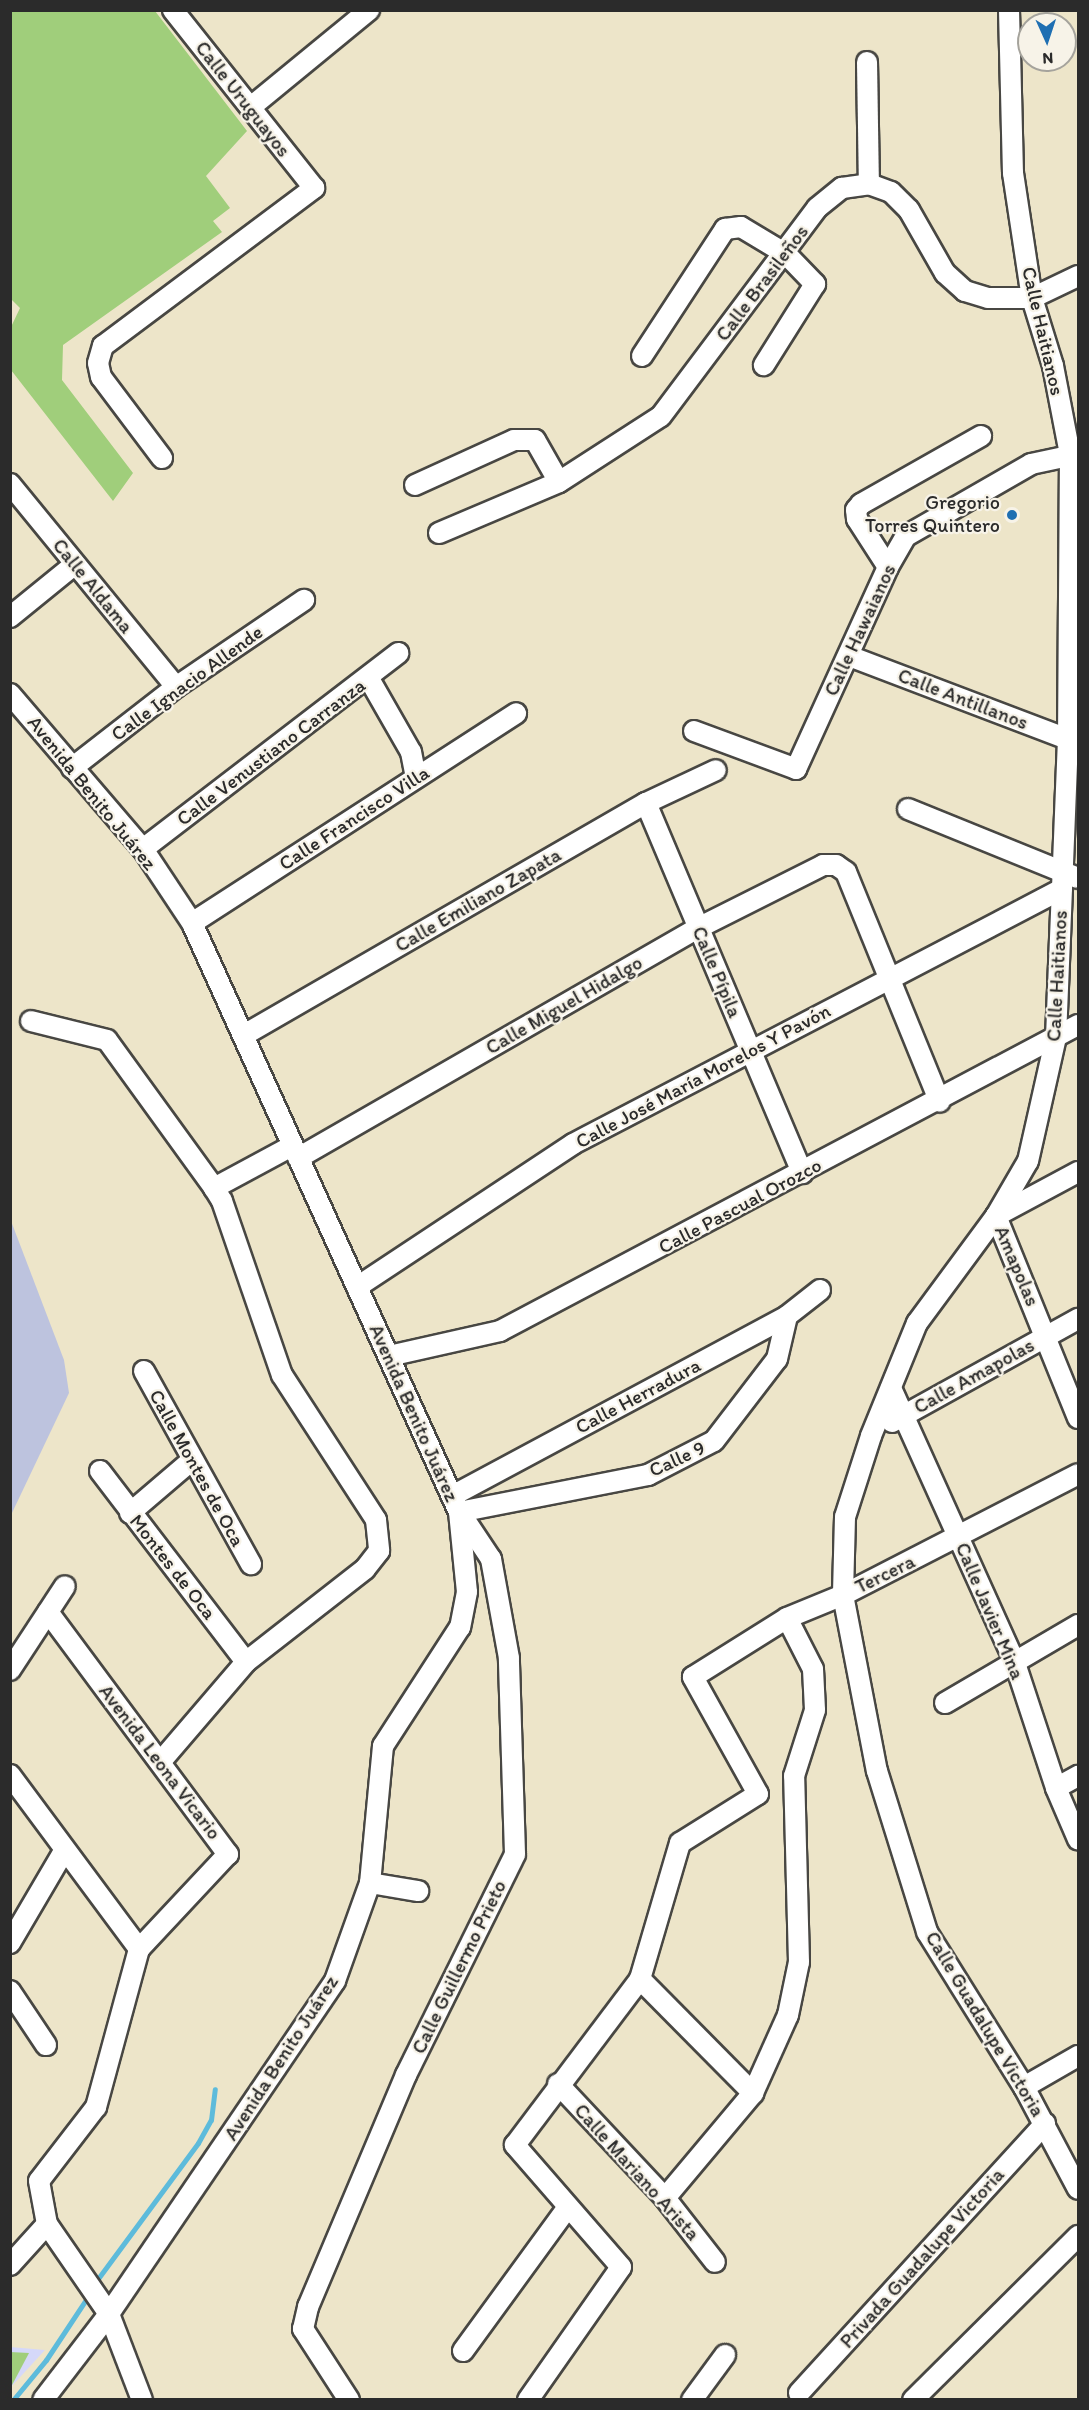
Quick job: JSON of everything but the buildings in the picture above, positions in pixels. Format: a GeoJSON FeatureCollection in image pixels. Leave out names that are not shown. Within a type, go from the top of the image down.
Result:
{"type":"FeatureCollection","features":[{"type":"Feature","properties":{"kind":"street","name":"Calle Uruguayos"},"geometry":{"type":"LineString","coordinates":[[162,458],[101,377],[98,363],[103,346],[314,188],[173,10]]}},
{"type":"Feature","properties":{"kind":"street","name":"Calle Haitianos"},"geometry":{"type":"LineString","coordinates":[[996,1216],[1028,1161],[1056,1037],[1068,879],[1073,739],[1074,454],[1053,366],[1032,298],[1013,173],[1009,10]]}},
{"type":"Feature","properties":{"kind":"street"},"geometry":{"type":"LineString","coordinates":[[251,107],[358,14]]}},
{"type":"Feature","properties":{"kind":"street"},"geometry":{"type":"LineString","coordinates":[[867,62],[869,184],[891,192],[909,210],[945,273],[965,291],[988,298],[1032,298],[1078,276]]}},
{"type":"Feature","properties":{"kind":"street","name":"Calle Brasileños"},"geometry":{"type":"LineString","coordinates":[[439,533],[559,482],[661,416],[786,254],[817,208],[842,188],[869,184]]}},
{"type":"Feature","properties":{"kind":"street"},"geometry":{"type":"LineString","coordinates":[[642,356],[725,230],[741,226],[786,254],[815,284],[764,365]]}},
{"type":"Feature","properties":{"kind":"street"},"geometry":{"type":"LineString","coordinates":[[888,567],[857,519],[856,510],[861,504],[981,436]]}},
{"type":"Feature","properties":{"kind":"street"},"geometry":{"type":"LineString","coordinates":[[415,485],[514,440],[535,440],[559,482]]}},
{"type":"Feature","properties":{"kind":"street","name":"Calle Hawaianos"},"geometry":{"type":"LineString","coordinates":[[694,731],[796,769],[888,567],[906,536],[1031,464],[1074,454]]}},
{"type":"Feature","properties":{"kind":"street","name":"Calle Aldama"},"geometry":{"type":"LineString","coordinates":[[10,484],[176,687]]}},
{"type":"Feature","properties":{"kind":"street"},"geometry":{"type":"LineString","coordinates":[[10,617],[74,565]]}},
{"type":"Feature","properties":{"kind":"street","name":"Calle Ignacio Allende"},"geometry":{"type":"LineString","coordinates":[[72,768],[176,687],[303,600]]}},
{"type":"Feature","properties":{"kind":"street","name":"Calle Venustiano Carranza"},"geometry":{"type":"LineString","coordinates":[[143,849],[398,653]]}},
{"type":"Feature","properties":{"kind":"street","name":"Calle Antillanos"},"geometry":{"type":"LineString","coordinates":[[849,656],[1073,739]]}},
{"type":"Feature","properties":{"kind":"street"},"geometry":{"type":"LineString","coordinates":[[368,677],[411,752],[416,778]]}},
{"type":"Feature","properties":{"kind":"street","name":"Avenida Benito Juárez"},"geometry":{"type":"LineString","coordinates":[[10,694],[143,849],[192,923],[456,1504],[467,1592],[459,1627],[383,1746],[370,1883],[335,1981],[109,2314],[43,2400]]}},
{"type":"Feature","properties":{"kind":"street","name":"Calle Francisco Villa"},"geometry":{"type":"LineString","coordinates":[[192,923],[516,713]]}},
{"type":"Feature","properties":{"kind":"street","name":"Calle Emiliano Zapata"},"geometry":{"type":"LineString","coordinates":[[244,1035],[646,803],[716,771]]}},
{"type":"Feature","properties":{"kind":"street","name":"Calle Pípila"},"geometry":{"type":"LineString","coordinates":[[646,803],[802,1173]]}},
{"type":"Feature","properties":{"kind":"street"},"geometry":{"type":"LineString","coordinates":[[908,809],[1068,879]]}},
{"type":"Feature","properties":{"kind":"street","name":"Calle Miguel Hidalgo"},"geometry":{"type":"LineString","coordinates":[[214,1188],[295,1152],[698,928],[823,865],[836,865],[846,872],[890,978]]}},
{"type":"Feature","properties":{"kind":"street","name":"Calle José María Morelos Y Pavón"},"geometry":{"type":"LineString","coordinates":[[357,1287],[573,1144],[890,978],[1068,879]]}},
{"type":"Feature","properties":{"kind":"street"},"geometry":{"type":"LineString","coordinates":[[890,978],[940,1102]]}},
{"type":"Feature","properties":{"kind":"street"},"geometry":{"type":"LineString","coordinates":[[32,1021],[107,1040],[214,1188],[222,1201],[282,1375],[376,1520],[379,1551],[365,1569],[246,1662],[161,1761]]}},
{"type":"Feature","properties":{"kind":"street","name":"Calle Pascual Orozco"},"geometry":{"type":"LineString","coordinates":[[389,1356],[500,1331],[940,1102],[1078,1025]]}},
{"type":"Feature","properties":{"kind":"street"},"geometry":{"type":"LineString","coordinates":[[996,1216],[1078,1172]]}},
{"type":"Feature","properties":{"kind":"street","name":"Amapolas"},"geometry":{"type":"LineString","coordinates":[[996,1216],[1047,1335],[1078,1418]]}},
{"type":"Feature","properties":{"kind":"street","name":"Calle Guadalupe Victoria"},"geometry":{"type":"LineString","coordinates":[[996,1216],[917,1323],[871,1436],[845,1517],[843,1595],[877,1771],[927,1932],[1024,2087],[1078,2189]]}},
{"type":"Feature","properties":{"kind":"street","name":"Calle Herradura"},"geometry":{"type":"LineString","coordinates":[[456,1504],[788,1316],[820,1290]]}},
{"type":"Feature","properties":{"kind":"street","name":"Calle 9"},"geometry":{"type":"LineString","coordinates":[[456,1504],[648,1474],[714,1441],[777,1359],[788,1316]]}},
{"type":"Feature","properties":{"kind":"street","name":"Calle Amapolas"},"geometry":{"type":"LineString","coordinates":[[871,1436],[904,1415],[1078,1319]]}},
{"type":"Feature","properties":{"kind":"street","name":"Calle Montes de Oca"},"geometry":{"type":"LineString","coordinates":[[144,1371],[251,1564]]}},
{"type":"Feature","properties":{"kind":"street","name":"Calle Javier Mina"},"geometry":{"type":"LineString","coordinates":[[891,1388],[1014,1660],[1056,1788],[1078,1839]]}},
{"type":"Feature","properties":{"kind":"street"},"geometry":{"type":"LineString","coordinates":[[130,1513],[192,1460]]}},
{"type":"Feature","properties":{"kind":"street","name":"Montes de Oca"},"geometry":{"type":"LineString","coordinates":[[100,1471],[246,1662]]}},
{"type":"Feature","properties":{"kind":"street","name":"Tercera"},"geometry":{"type":"LineString","coordinates":[[640,1979],[680,1843],[758,1794],[693,1677],[787,1618],[843,1595],[959,1538],[1078,1474]]}},
{"type":"Feature","properties":{"kind":"street","name":"Calle Guillermo Prieto"},"geometry":{"type":"LineString","coordinates":[[349,2400],[303,2329],[308,2307],[406,2074],[515,1854],[508,1658],[491,1559],[456,1504]]}},
{"type":"Feature","properties":{"kind":"street"},"geometry":{"type":"LineString","coordinates":[[10,1670],[65,1586]]}},
{"type":"Feature","properties":{"kind":"street","name":"Avenida Leona Vicario"},"geometry":{"type":"LineString","coordinates":[[48,1612],[228,1854],[139,1949],[96,2107],[39,2181],[47,2224],[109,2314],[142,2400]]}},
{"type":"Feature","properties":{"kind":"street"},"geometry":{"type":"LineString","coordinates":[[665,2198],[753,2093],[788,2015],[799,1962],[794,1776],[815,1710],[813,1669],[787,1618]]}},
{"type":"Feature","properties":{"kind":"street"},"geometry":{"type":"LineString","coordinates":[[945,1703],[1014,1660],[1078,1625]]}},
{"type":"Feature","properties":{"kind":"street"},"geometry":{"type":"LineString","coordinates":[[10,1775],[64,1851],[139,1949]]}},
{"type":"Feature","properties":{"kind":"street"},"geometry":{"type":"LineString","coordinates":[[1056,1788],[1078,1776]]}},
{"type":"Feature","properties":{"kind":"street"},"geometry":{"type":"LineString","coordinates":[[10,1943],[64,1851]]}},
{"type":"Feature","properties":{"kind":"street"},"geometry":{"type":"LineString","coordinates":[[370,1883],[418,1891]]}},
{"type":"Feature","properties":{"kind":"street"},"geometry":{"type":"LineString","coordinates":[[528,2400],[621,2267],[515,2145],[558,2084],[640,1979],[753,2093]]}},
{"type":"Feature","properties":{"kind":"street"},"geometry":{"type":"LineString","coordinates":[[10,1991],[46,2045]]}},
{"type":"Feature","properties":{"kind":"street"},"geometry":{"type":"LineString","coordinates":[[1024,2087],[1078,2056]]}},
{"type":"Feature","properties":{"kind":"street","name":"Calle Mariano Arista"},"geometry":{"type":"LineString","coordinates":[[558,2084],[665,2198],[715,2262]]}},
{"type":"Feature","properties":{"kind":"street","name":"Privada Guadalupe Victoria"},"geometry":{"type":"LineString","coordinates":[[799,2393],[1045,2124]]}},
{"type":"Feature","properties":{"kind":"street"},"geometry":{"type":"LineString","coordinates":[[463,2351],[568,2207]]}},
{"type":"Feature","properties":{"kind":"street"},"geometry":{"type":"LineString","coordinates":[[10,2265],[47,2224]]}},
{"type":"Feature","properties":{"kind":"street"},"geometry":{"type":"LineString","coordinates":[[913,2400],[1078,2236]]}},
{"type":"Feature","properties":{"kind":"street"},"geometry":{"type":"LineString","coordinates":[[692,2400],[724,2355]]}},
{"type":"Feature","properties":{"kind":"shaded area"},"geometry":{"type":"Polygon","coordinates":[[[11,1221],[64,1360],[69,1393],[11,1515],[11,1221]]]}},
{"type":"Feature","properties":{"kind":"shaded area"},"geometry":{"type":"Polygon","coordinates":[[[10,2347],[45,2350],[11,2387],[10,2387],[10,2347]]]}},
{"type":"Feature","properties":{"kind":"green space"},"geometry":{"type":"Polygon","coordinates":[[[11,10],[155,11],[247,131],[206,176],[230,208],[213,221],[222,232],[63,345],[62,380],[133,473],[113,501],[11,370],[11,327],[20,308],[10,298],[11,10]]]}},
{"type":"Feature","properties":{"kind":"green space"},"geometry":{"type":"Polygon","coordinates":[[[10,2352],[29,2353],[11,2387],[10,2387],[10,2352]]]}},
{"type":"Feature","properties":{"kind":"waterway"},"geometry":{"type":"LineString","coordinates":[[94,2284],[198,2143],[211,2120],[215,2089]]}},
{"type":"Feature","properties":{"kind":"waterway"},"geometry":{"type":"LineString","coordinates":[[13,2400],[46,2360],[89,2295]]}},
{"type":"Feature","properties":{"kind":"place","name":"Gregorio Torres Quintero"},"geometry":{"type":"Point","coordinates":[1012,515]}}]}
